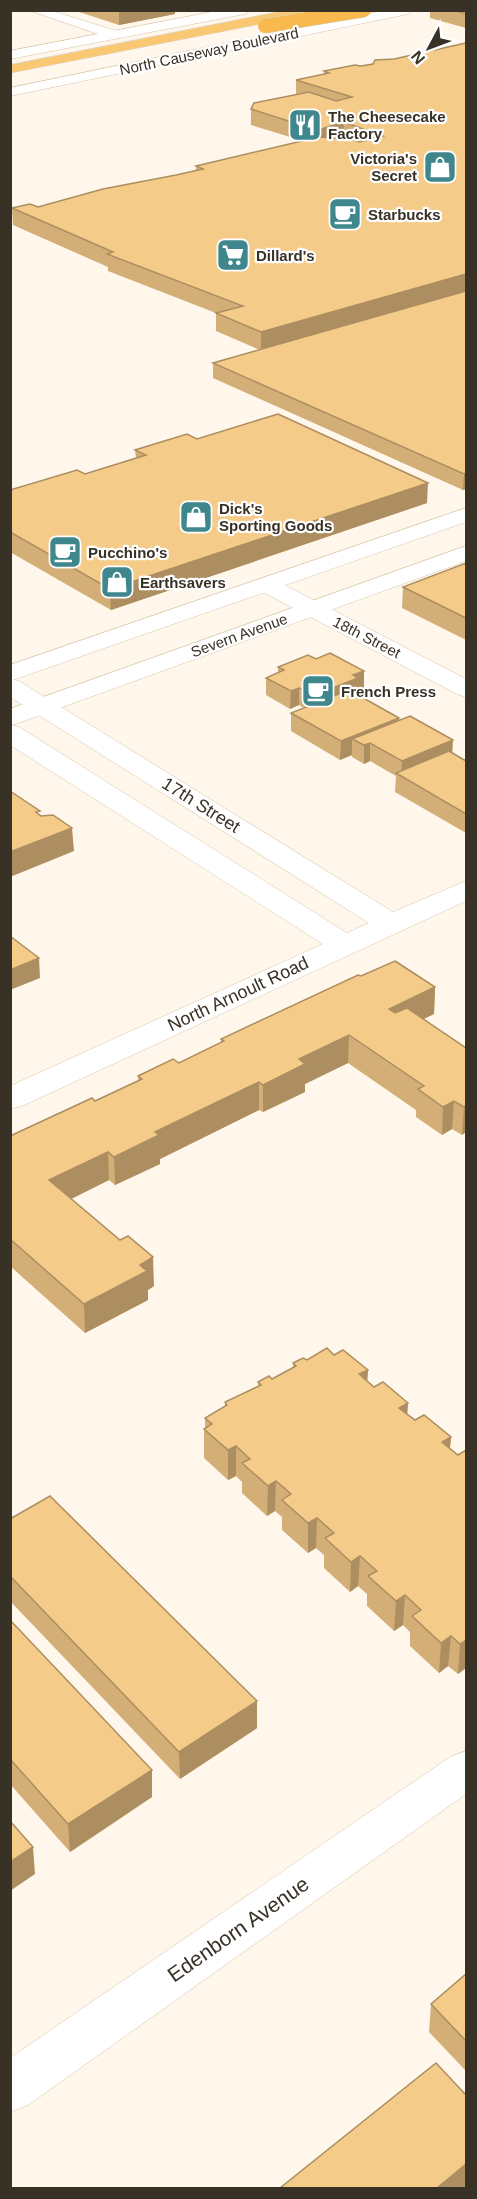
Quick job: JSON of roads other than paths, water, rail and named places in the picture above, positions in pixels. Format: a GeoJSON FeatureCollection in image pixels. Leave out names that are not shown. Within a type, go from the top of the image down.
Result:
{"type":"FeatureCollection","features":[{"type":"Feature","properties":{"kind":"highway","name":"North Causeway Boulevard"},"geometry":{"type":"LineString","coordinates":[[10,69],[121,45],[311,10]]}},
{"type":"Feature","properties":{"kind":"highway"},"geometry":{"type":"LineString","coordinates":[[265,26],[364,10]]}},
{"type":"Feature","properties":{"kind":"highway","name":"North Causeway Boulevard"},"geometry":{"type":"LineString","coordinates":[[10,77],[121,45],[265,26]]}},
{"type":"Feature","properties":{"kind":"street"},"geometry":{"type":"LineString","coordinates":[[34,10],[121,45]]}},
{"type":"Feature","properties":{"kind":"street","name":"North Causeway Boulevard"},"geometry":{"type":"LineString","coordinates":[[10,55],[121,45],[245,10]]}},
{"type":"Feature","properties":{"kind":"street"},"geometry":{"type":"LineString","coordinates":[[319,10],[350,19],[322,27]]}},
{"type":"Feature","properties":{"kind":"street","name":"North Causeway Boulevard"},"geometry":{"type":"LineString","coordinates":[[10,92],[408,10]]}},
{"type":"Feature","properties":{"kind":"street"},"geometry":{"type":"LineString","coordinates":[[10,674],[466,515]]}},
{"type":"Feature","properties":{"kind":"street","name":"Severn Avenue"},"geometry":{"type":"LineString","coordinates":[[10,717],[466,552]]}},
{"type":"Feature","properties":{"kind":"street","name":"18th Street"},"geometry":{"type":"LineString","coordinates":[[267,585],[466,689]]}},
{"type":"Feature","properties":{"kind":"street","name":"17th Street"},"geometry":{"type":"LineString","coordinates":[[10,686],[391,924]]}},
{"type":"Feature","properties":{"kind":"street"},"geometry":{"type":"LineString","coordinates":[[10,732],[345,945]]}},
{"type":"Feature","properties":{"kind":"street","name":"North Arnoult Road"},"geometry":{"type":"LineString","coordinates":[[10,1099],[466,890]]}},
{"type":"Feature","properties":{"kind":"street","name":"Edenborn Avenue"},"geometry":{"type":"LineString","coordinates":[[10,2088],[466,1770]]}},
{"type":"Feature","properties":{"kind":"place","name":"The Cheesecake Factory"},"geometry":{"type":"Point","coordinates":[305,125]}},
{"type":"Feature","properties":{"kind":"place","name":"Victoria's Secret"},"geometry":{"type":"Point","coordinates":[440,167]}},
{"type":"Feature","properties":{"kind":"place","name":"Starbucks"},"geometry":{"type":"Point","coordinates":[345,214]}},
{"type":"Feature","properties":{"kind":"place","name":"Dillard's"},"geometry":{"type":"Point","coordinates":[233,255]}},
{"type":"Feature","properties":{"kind":"place","name":"Dick's Sporting Goods"},"geometry":{"type":"Point","coordinates":[196,517]}},
{"type":"Feature","properties":{"kind":"place","name":"Pucchino's"},"geometry":{"type":"Point","coordinates":[65,552]}},
{"type":"Feature","properties":{"kind":"place","name":"Earthsavers"},"geometry":{"type":"Point","coordinates":[117,582]}},
{"type":"Feature","properties":{"kind":"place","name":"French Press"},"geometry":{"type":"Point","coordinates":[318,691]}}]}
